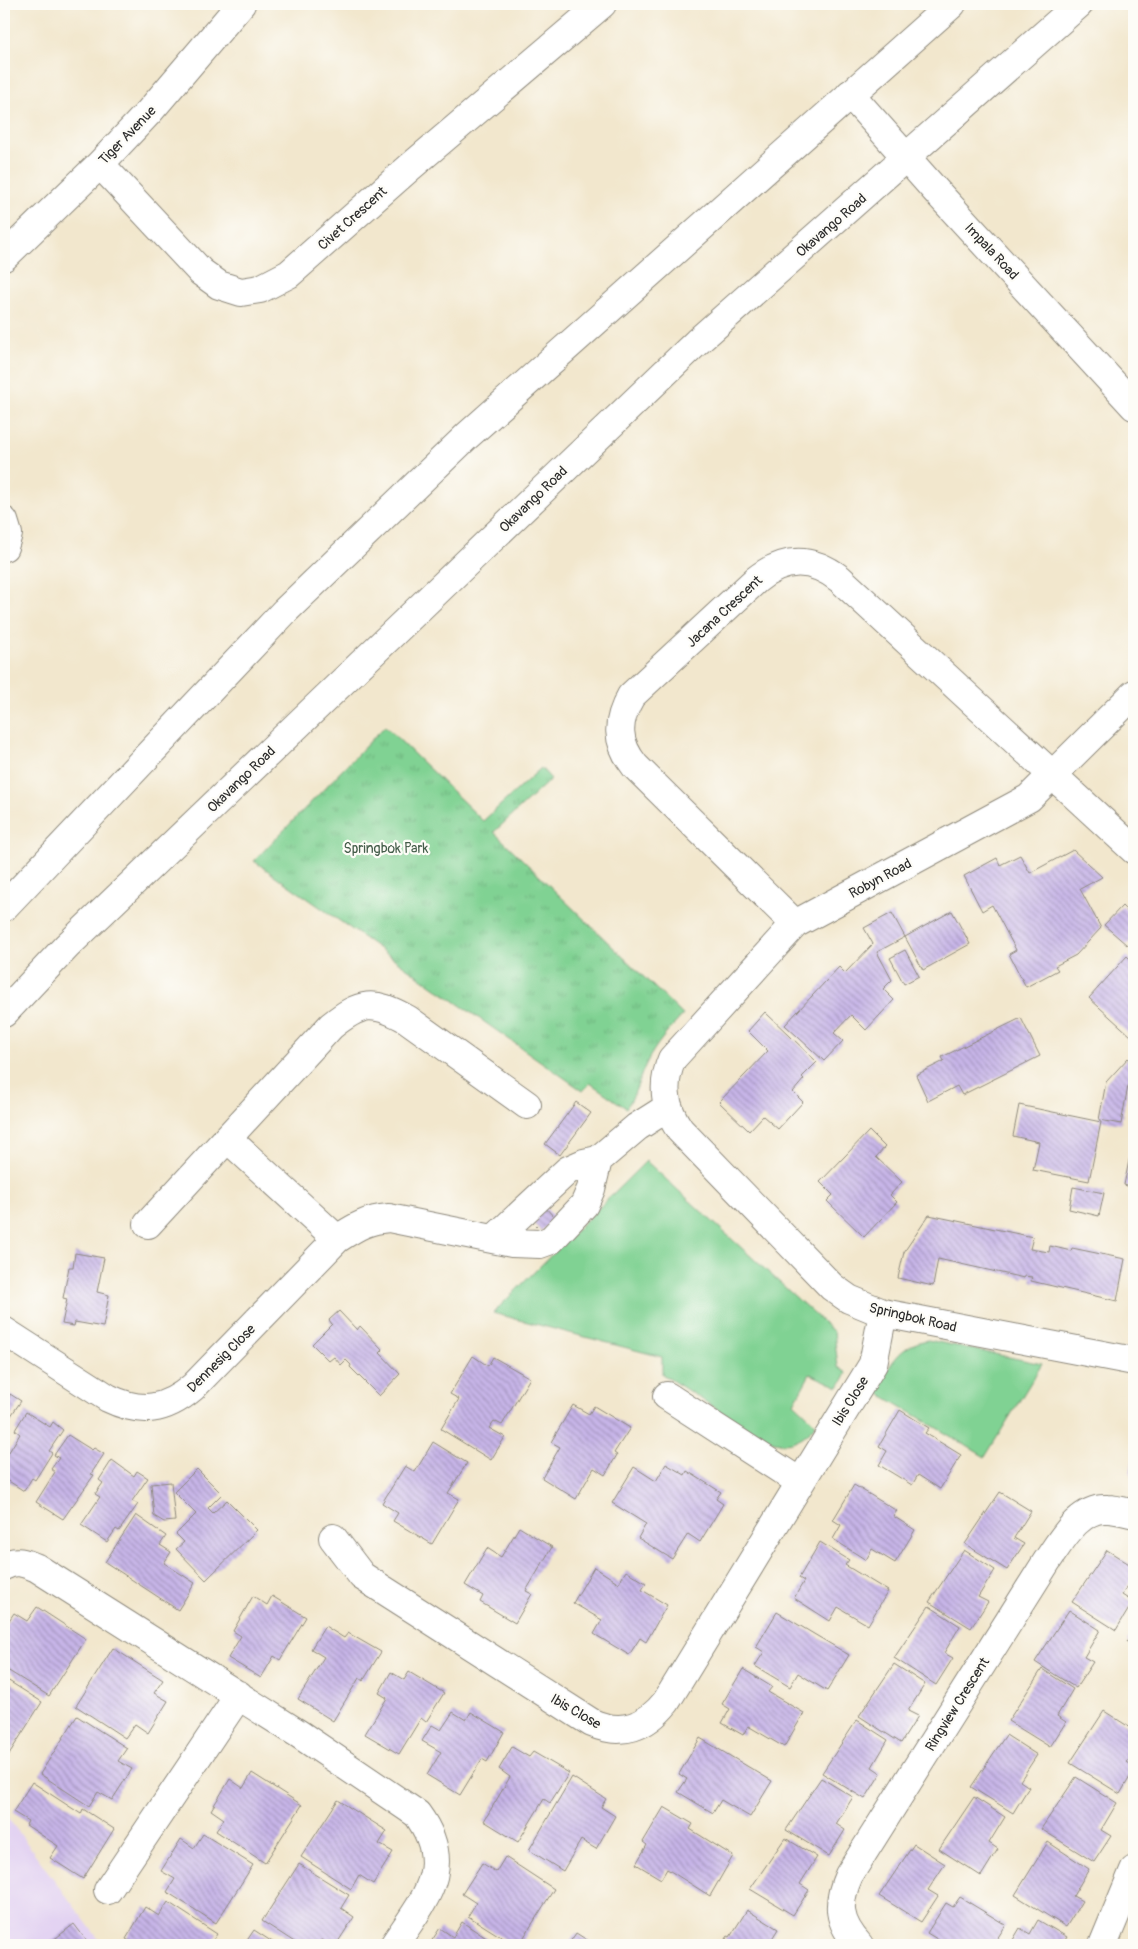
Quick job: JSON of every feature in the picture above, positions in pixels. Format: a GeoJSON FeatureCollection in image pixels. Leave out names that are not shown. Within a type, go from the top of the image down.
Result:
{"type":"FeatureCollection","features":[{"type":"Feature","properties":{"kind":"street","name":"Tiger Avenue"},"geometry":{"type":"LineString","coordinates":[[4,257],[100,164],[150,112],[241,4]]}},
{"type":"Feature","properties":{"kind":"street","name":"Civet Crescent"},"geometry":{"type":"LineString","coordinates":[[100,164],[201,272],[219,285],[241,292],[260,289],[289,274],[409,168],[602,4]]}},
{"type":"Feature","properties":{"kind":"street"},"geometry":{"type":"LineString","coordinates":[[4,907],[299,598],[467,436],[952,4]]}},
{"type":"Feature","properties":{"kind":"street","name":"Okavango Road"},"geometry":{"type":"LineString","coordinates":[[4,1013],[67,946],[697,342],[1079,4]]}},
{"type":"Feature","properties":{"kind":"street","name":"Impala Road"},"geometry":{"type":"LineString","coordinates":[[850,94],[1134,406]]}},
{"type":"Feature","properties":{"kind":"street"},"geometry":{"type":"LineString","coordinates":[[4,522],[8,534],[4,547]]}},
{"type":"Feature","properties":{"kind":"street","name":"Jacana Crescent"},"geometry":{"type":"LineString","coordinates":[[796,924],[636,766],[623,746],[620,735],[620,721],[624,708],[631,696],[768,570],[783,564],[798,562],[814,564],[828,570],[1134,850]]}},
{"type":"Feature","properties":{"kind":"street","name":"Robyn Road"},"geometry":{"type":"LineString","coordinates":[[666,1102],[667,1070],[672,1059],[796,924],[1029,798],[1134,694]]}},
{"type":"Feature","properties":{"kind":"street"},"geometry":{"type":"LineString","coordinates":[[148,1224],[331,1026],[350,1011],[365,1006],[393,1012],[407,1020],[527,1105]]}},
{"type":"Feature","properties":{"kind":"street"},"geometry":{"type":"LineString","coordinates":[[494,1239],[568,1170],[584,1163],[598,1160],[666,1102]]}},
{"type":"Feature","properties":{"kind":"street","name":"Springbok Road"},"geometry":{"type":"LineString","coordinates":[[666,1102],[680,1130],[840,1295],[883,1313],[1134,1361]]}},
{"type":"Feature","properties":{"kind":"street"},"geometry":{"type":"LineString","coordinates":[[228,1139],[337,1240]]}},
{"type":"Feature","properties":{"kind":"street","name":"Dennesig Close"},"geometry":{"type":"LineString","coordinates":[[4,1331],[108,1398],[125,1406],[154,1407],[182,1396],[193,1387],[337,1240],[355,1227],[371,1220],[389,1218],[512,1243],[540,1244],[551,1240],[584,1205],[591,1189],[598,1160]]}},
{"type":"Feature","properties":{"kind":"street","name":"Ibis Close"},"geometry":{"type":"LineString","coordinates":[[333,1538],[362,1576],[592,1723],[602,1727],[623,1729],[646,1722],[666,1702],[873,1364],[883,1313]]}},
{"type":"Feature","properties":{"kind":"street"},"geometry":{"type":"LineString","coordinates":[[667,1396],[800,1482]]}},
{"type":"Feature","properties":{"kind":"street","name":"Ringview Crescent"},"geometry":{"type":"LineString","coordinates":[[860,1945],[847,1928],[840,1911],[842,1889],[1047,1561],[1068,1532],[1082,1517],[1091,1512],[1099,1509],[1108,1509],[1134,1514]]}},
{"type":"Feature","properties":{"kind":"street"},"geometry":{"type":"LineString","coordinates":[[4,1566],[11,1562],[22,1562],[37,1568],[238,1695],[417,1814],[426,1826],[431,1840],[435,1870],[433,1881],[427,1894],[394,1945]]}},
{"type":"Feature","properties":{"kind":"street"},"geometry":{"type":"LineString","coordinates":[[108,1890],[238,1695]]}},
{"type":"Feature","properties":{"kind":"street"},"geometry":{"type":"LineString","coordinates":[[1103,1945],[1134,1870]]}},
{"type":"Feature","properties":{"kind":"shaded area"},"geometry":{"type":"Polygon","coordinates":[[[4,1813],[23,1838],[103,1945],[4,1945],[4,1813]]]}},
{"type":"Feature","properties":{"kind":"green space","name":"Springbok Park"},"geometry":{"type":"Polygon","coordinates":[[[385,726],[483,821],[541,768],[551,779],[494,832],[683,1015],[654,1049],[626,1108],[590,1083],[583,1091],[254,861],[385,726]]]}},
{"type":"Feature","properties":{"kind":"green space"},"geometry":{"type":"Polygon","coordinates":[[[646,1161],[834,1332],[838,1367],[847,1373],[839,1387],[810,1374],[794,1403],[816,1424],[799,1439],[793,1442],[779,1443],[764,1439],[662,1374],[662,1357],[493,1313],[646,1161]]]}},
{"type":"Feature","properties":{"kind":"green space"},"geometry":{"type":"Polygon","coordinates":[[[928,1340],[1042,1364],[985,1457],[875,1391],[890,1366],[902,1352],[917,1343],[928,1340]]]}},
{"type":"Feature","properties":{"kind":"building"},"geometry":{"type":"Polygon","coordinates":[[[1073,850],[1102,877],[1080,889],[1101,928],[1076,955],[1055,966],[1058,970],[1026,987],[1009,954],[1016,950],[992,905],[982,911],[964,876],[997,858],[1000,865],[1020,855],[1030,873],[1073,850]]]}},
{"type":"Feature","properties":{"kind":"building"},"geometry":{"type":"Polygon","coordinates":[[[1122,906],[1134,918],[1134,937],[1127,945],[1104,925],[1122,906]]]}},
{"type":"Feature","properties":{"kind":"building"},"geometry":{"type":"Polygon","coordinates":[[[952,911],[970,944],[923,970],[905,937],[952,911]]]}},
{"type":"Feature","properties":{"kind":"building"},"geometry":{"type":"Polygon","coordinates":[[[892,913],[905,937],[877,952],[892,980],[883,989],[894,1000],[866,1030],[851,1015],[834,1033],[843,1041],[824,1061],[785,1025],[839,967],[845,973],[873,944],[864,928],[892,913]]]}},
{"type":"Feature","properties":{"kind":"building"},"geometry":{"type":"Polygon","coordinates":[[[905,950],[919,976],[904,984],[890,958],[905,950]]]}},
{"type":"Feature","properties":{"kind":"building"},"geometry":{"type":"Polygon","coordinates":[[[1127,956],[1134,963],[1134,1032],[1131,1036],[1089,998],[1127,956]]]}},
{"type":"Feature","properties":{"kind":"building"},"geometry":{"type":"Polygon","coordinates":[[[765,1012],[817,1062],[802,1077],[804,1079],[793,1092],[803,1102],[778,1129],[763,1116],[749,1131],[719,1102],[768,1051],[748,1031],[765,1012]]]}},
{"type":"Feature","properties":{"kind":"building"},"geometry":{"type":"Polygon","coordinates":[[[1021,1018],[1040,1056],[962,1095],[957,1086],[928,1101],[916,1075],[944,1061],[942,1057],[1021,1018]]]}},
{"type":"Feature","properties":{"kind":"building"},"geometry":{"type":"Polygon","coordinates":[[[1128,1058],[1134,1064],[1134,1079],[1128,1086],[1121,1124],[1099,1120],[1106,1082],[1128,1058]]]}},
{"type":"Feature","properties":{"kind":"building"},"geometry":{"type":"Polygon","coordinates":[[[576,1102],[591,1113],[560,1155],[545,1144],[576,1102]]]}},
{"type":"Feature","properties":{"kind":"building"},"geometry":{"type":"Polygon","coordinates":[[[1019,1105],[1101,1122],[1089,1181],[1033,1170],[1039,1142],[1013,1136],[1019,1105]]]}},
{"type":"Feature","properties":{"kind":"building"},"geometry":{"type":"Polygon","coordinates":[[[869,1131],[885,1147],[876,1157],[902,1182],[890,1195],[897,1202],[864,1237],[827,1201],[833,1195],[820,1182],[869,1131]]]}},
{"type":"Feature","properties":{"kind":"building"},"geometry":{"type":"Polygon","coordinates":[[[1134,1141],[1134,1188],[1124,1185],[1134,1141]]]}},
{"type":"Feature","properties":{"kind":"building"},"geometry":{"type":"Polygon","coordinates":[[[1073,1187],[1104,1193],[1099,1216],[1069,1209],[1073,1187]]]}},
{"type":"Feature","properties":{"kind":"building"},"geometry":{"type":"Polygon","coordinates":[[[543,1205],[555,1218],[541,1231],[529,1219],[543,1205]]]}},
{"type":"Feature","properties":{"kind":"building"},"geometry":{"type":"Polygon","coordinates":[[[929,1215],[1033,1237],[1030,1249],[1049,1252],[1050,1246],[1071,1251],[1072,1248],[1125,1259],[1117,1301],[1031,1281],[1032,1277],[1024,1276],[1024,1278],[938,1259],[933,1286],[898,1278],[904,1252],[929,1215]]]}},
{"type":"Feature","properties":{"kind":"building"},"geometry":{"type":"Polygon","coordinates":[[[75,1253],[104,1258],[97,1292],[109,1295],[103,1327],[75,1322],[74,1326],[62,1324],[67,1299],[63,1298],[69,1267],[73,1267],[75,1253]]]}},
{"type":"Feature","properties":{"kind":"building"},"geometry":{"type":"Polygon","coordinates":[[[339,1311],[357,1330],[360,1326],[383,1350],[380,1353],[400,1374],[379,1396],[350,1367],[351,1365],[346,1360],[341,1365],[334,1357],[329,1361],[312,1344],[332,1324],[329,1320],[339,1311]]]}},
{"type":"Feature","properties":{"kind":"building"},"geometry":{"type":"Polygon","coordinates":[[[473,1356],[488,1366],[493,1357],[530,1378],[502,1425],[494,1421],[489,1428],[505,1437],[491,1460],[441,1429],[459,1399],[450,1394],[473,1356]]]}},
{"type":"Feature","properties":{"kind":"building"},"geometry":{"type":"Polygon","coordinates":[[[10,1394],[21,1401],[6,1423],[10,1425],[4,1435],[4,1396],[8,1399],[10,1394]]]}},
{"type":"Feature","properties":{"kind":"building"},"geometry":{"type":"Polygon","coordinates":[[[573,1405],[589,1414],[594,1406],[630,1428],[614,1453],[617,1455],[605,1475],[594,1468],[576,1499],[542,1478],[560,1447],[551,1442],[573,1405]]]}},
{"type":"Feature","properties":{"kind":"building"},"geometry":{"type":"Polygon","coordinates":[[[900,1410],[929,1428],[925,1433],[961,1455],[940,1489],[918,1475],[912,1485],[879,1465],[887,1451],[879,1446],[900,1410]]]}},
{"type":"Feature","properties":{"kind":"building"},"geometry":{"type":"Polygon","coordinates":[[[26,1412],[50,1427],[53,1422],[63,1430],[49,1451],[52,1453],[35,1480],[32,1478],[24,1491],[4,1478],[4,1460],[20,1434],[15,1430],[26,1412]]]}},
{"type":"Feature","properties":{"kind":"building"},"geometry":{"type":"Polygon","coordinates":[[[68,1435],[92,1450],[94,1448],[104,1454],[91,1474],[94,1475],[63,1519],[36,1502],[55,1472],[51,1469],[59,1458],[54,1455],[68,1435]]]}},
{"type":"Feature","properties":{"kind":"building"},"geometry":{"type":"Polygon","coordinates":[[[433,1442],[467,1463],[448,1493],[459,1499],[432,1544],[393,1521],[398,1513],[382,1503],[405,1466],[415,1472],[433,1442]]]}},
{"type":"Feature","properties":{"kind":"building"},"geometry":{"type":"Polygon","coordinates":[[[1134,1458],[1134,1475],[1130,1474],[1134,1458]]]}},
{"type":"Feature","properties":{"kind":"building"},"geometry":{"type":"Polygon","coordinates":[[[112,1460],[134,1476],[137,1471],[148,1478],[132,1501],[138,1504],[119,1531],[116,1529],[107,1542],[81,1525],[100,1497],[95,1494],[103,1483],[99,1480],[112,1460]]]}},
{"type":"Feature","properties":{"kind":"building"},"geometry":{"type":"Polygon","coordinates":[[[666,1464],[685,1475],[687,1471],[721,1492],[716,1499],[723,1504],[700,1542],[688,1534],[672,1559],[638,1538],[646,1524],[612,1503],[634,1467],[656,1481],[666,1464]]]}},
{"type":"Feature","properties":{"kind":"building"},"geometry":{"type":"Polygon","coordinates":[[[197,1469],[222,1494],[208,1508],[213,1513],[227,1500],[257,1530],[206,1580],[176,1549],[184,1542],[176,1534],[196,1514],[174,1492],[197,1469]]]}},
{"type":"Feature","properties":{"kind":"building"},"geometry":{"type":"Polygon","coordinates":[[[171,1482],[175,1521],[164,1522],[154,1516],[151,1484],[171,1482]]]}},
{"type":"Feature","properties":{"kind":"building"},"geometry":{"type":"Polygon","coordinates":[[[854,1485],[897,1511],[893,1516],[915,1530],[895,1563],[872,1549],[866,1560],[833,1539],[841,1525],[833,1520],[854,1485]]]}},
{"type":"Feature","properties":{"kind":"building"},"geometry":{"type":"Polygon","coordinates":[[[1000,1492],[1031,1511],[1014,1538],[1024,1544],[1007,1570],[965,1544],[1000,1492]]]}},
{"type":"Feature","properties":{"kind":"building"},"geometry":{"type":"Polygon","coordinates":[[[136,1515],[166,1536],[160,1545],[171,1552],[164,1563],[195,1583],[178,1610],[105,1562],[136,1515]]]}},
{"type":"Feature","properties":{"kind":"building"},"geometry":{"type":"Polygon","coordinates":[[[519,1527],[552,1547],[526,1591],[532,1594],[515,1623],[480,1602],[483,1596],[465,1585],[487,1548],[501,1557],[519,1527]]]}},
{"type":"Feature","properties":{"kind":"building"},"geometry":{"type":"Polygon","coordinates":[[[820,1542],[849,1560],[845,1565],[888,1591],[868,1625],[838,1607],[830,1621],[794,1598],[804,1581],[799,1578],[820,1542]]]}},
{"type":"Feature","properties":{"kind":"building"},"geometry":{"type":"Polygon","coordinates":[[[964,1550],[995,1570],[978,1597],[988,1602],[971,1628],[929,1602],[964,1550]]]}},
{"type":"Feature","properties":{"kind":"building"},"geometry":{"type":"Polygon","coordinates":[[[1107,1550],[1134,1567],[1134,1575],[1122,1595],[1133,1602],[1116,1630],[1072,1602],[1107,1550]]]}},
{"type":"Feature","properties":{"kind":"building"},"geometry":{"type":"Polygon","coordinates":[[[594,1567],[619,1583],[626,1571],[646,1583],[642,1590],[667,1605],[646,1642],[640,1638],[629,1655],[594,1634],[602,1620],[573,1603],[594,1567]]]}},
{"type":"Feature","properties":{"kind":"building"},"geometry":{"type":"Polygon","coordinates":[[[253,1596],[267,1605],[272,1596],[306,1617],[280,1660],[274,1656],[261,1678],[228,1658],[241,1636],[233,1631],[253,1596]]]}},
{"type":"Feature","properties":{"kind":"building"},"geometry":{"type":"Polygon","coordinates":[[[929,1606],[960,1626],[944,1653],[953,1658],[936,1685],[894,1658],[929,1606]]]}},
{"type":"Feature","properties":{"kind":"building"},"geometry":{"type":"Polygon","coordinates":[[[37,1607],[86,1639],[49,1696],[4,1668],[4,1659],[8,1652],[4,1650],[4,1628],[14,1613],[27,1621],[37,1607]]]}},
{"type":"Feature","properties":{"kind":"building"},"geometry":{"type":"Polygon","coordinates":[[[1069,1610],[1100,1630],[1084,1657],[1093,1662],[1076,1688],[1035,1662],[1069,1610]]]}},
{"type":"Feature","properties":{"kind":"building"},"geometry":{"type":"Polygon","coordinates":[[[777,1612],[849,1655],[827,1691],[798,1673],[790,1687],[755,1666],[764,1652],[756,1647],[777,1612]]]}},
{"type":"Feature","properties":{"kind":"building"},"geometry":{"type":"Polygon","coordinates":[[[325,1626],[344,1638],[348,1633],[381,1652],[363,1681],[359,1678],[333,1721],[298,1699],[324,1657],[311,1649],[325,1626]]]}},
{"type":"Feature","properties":{"kind":"building"},"geometry":{"type":"Polygon","coordinates":[[[1134,1630],[1134,1646],[1127,1642],[1134,1630]]]}},
{"type":"Feature","properties":{"kind":"building"},"geometry":{"type":"Polygon","coordinates":[[[113,1648],[163,1680],[154,1693],[168,1701],[148,1733],[135,1724],[125,1738],[76,1706],[113,1648]]]}},
{"type":"Feature","properties":{"kind":"building"},"geometry":{"type":"Polygon","coordinates":[[[894,1664],[925,1684],[908,1711],[918,1716],[901,1743],[859,1716],[894,1664]]]}},
{"type":"Feature","properties":{"kind":"building"},"geometry":{"type":"Polygon","coordinates":[[[743,1669],[772,1687],[768,1692],[804,1713],[784,1747],[748,1726],[743,1735],[722,1723],[730,1709],[722,1704],[743,1669]]]}},
{"type":"Feature","properties":{"kind":"building"},"geometry":{"type":"Polygon","coordinates":[[[1042,1669],[1073,1689],[1057,1716],[1066,1722],[1050,1747],[1008,1721],[1042,1669]]]}},
{"type":"Feature","properties":{"kind":"building"},"geometry":{"type":"Polygon","coordinates":[[[391,1672],[404,1680],[409,1672],[444,1693],[426,1722],[421,1718],[399,1754],[365,1734],[387,1698],[379,1693],[391,1672]]]}},
{"type":"Feature","properties":{"kind":"building"},"geometry":{"type":"Polygon","coordinates":[[[4,1678],[42,1702],[4,1762],[4,1678]]]}},
{"type":"Feature","properties":{"kind":"building"},"geometry":{"type":"Polygon","coordinates":[[[1104,1711],[1134,1730],[1134,1750],[1127,1762],[1134,1767],[1134,1770],[1120,1794],[1070,1763],[1104,1711]]]}},
{"type":"Feature","properties":{"kind":"building"},"geometry":{"type":"Polygon","coordinates":[[[453,1712],[466,1720],[471,1712],[504,1732],[487,1762],[482,1759],[460,1795],[427,1775],[441,1752],[422,1741],[432,1725],[441,1730],[453,1712]]]}},
{"type":"Feature","properties":{"kind":"building"},"geometry":{"type":"Polygon","coordinates":[[[77,1716],[127,1748],[118,1761],[132,1769],[112,1800],[98,1792],[89,1806],[40,1774],[77,1716]]]}},
{"type":"Feature","properties":{"kind":"building"},"geometry":{"type":"Polygon","coordinates":[[[857,1720],[888,1740],[872,1767],[881,1773],[865,1799],[822,1773],[857,1720]]]}},
{"type":"Feature","properties":{"kind":"building"},"geometry":{"type":"Polygon","coordinates":[[[1006,1735],[1037,1755],[1020,1781],[1029,1787],[1013,1813],[971,1787],[1006,1735]]]}},
{"type":"Feature","properties":{"kind":"building"},"geometry":{"type":"Polygon","coordinates":[[[700,1738],[772,1781],[750,1817],[721,1800],[713,1813],[678,1792],[687,1779],[679,1774],[700,1738]]]}},
{"type":"Feature","properties":{"kind":"building"},"geometry":{"type":"Polygon","coordinates":[[[512,1747],[529,1757],[533,1752],[569,1773],[550,1803],[544,1799],[518,1842],[484,1821],[510,1777],[499,1769],[512,1747]]]}},
{"type":"Feature","properties":{"kind":"building"},"geometry":{"type":"Polygon","coordinates":[[[252,1773],[302,1805],[265,1863],[216,1831],[224,1819],[211,1810],[230,1779],[243,1788],[252,1773]]]}},
{"type":"Feature","properties":{"kind":"building"},"geometry":{"type":"Polygon","coordinates":[[[572,1777],[606,1799],[601,1807],[615,1816],[596,1849],[581,1840],[563,1871],[529,1850],[572,1777]]]}},
{"type":"Feature","properties":{"kind":"building"},"geometry":{"type":"Polygon","coordinates":[[[1076,1777],[1117,1803],[1101,1830],[1111,1836],[1094,1862],[1041,1829],[1076,1777]]]}},
{"type":"Feature","properties":{"kind":"building"},"geometry":{"type":"Polygon","coordinates":[[[821,1778],[853,1797],[836,1824],[845,1830],[829,1856],[786,1830],[821,1778]]]}},
{"type":"Feature","properties":{"kind":"building"},"geometry":{"type":"Polygon","coordinates":[[[32,1782],[81,1814],[83,1809],[114,1829],[83,1879],[50,1858],[58,1846],[26,1825],[28,1821],[13,1812],[32,1782]]]}},
{"type":"Feature","properties":{"kind":"building"},"geometry":{"type":"Polygon","coordinates":[[[974,1797],[1005,1817],[989,1843],[998,1849],[981,1876],[939,1849],[974,1797]]]}},
{"type":"Feature","properties":{"kind":"building"},"geometry":{"type":"Polygon","coordinates":[[[338,1800],[387,1831],[379,1844],[393,1852],[373,1884],[359,1875],[351,1889],[301,1857],[338,1800]]]}},
{"type":"Feature","properties":{"kind":"building"},"geometry":{"type":"Polygon","coordinates":[[[664,1807],[693,1824],[690,1829],[733,1856],[710,1896],[667,1869],[661,1879],[636,1864],[647,1845],[643,1842],[664,1807]]]}},
{"type":"Feature","properties":{"kind":"building"},"geometry":{"type":"Polygon","coordinates":[[[203,1834],[253,1865],[216,1923],[167,1892],[175,1879],[161,1871],[181,1839],[194,1848],[203,1834]]]}},
{"type":"Feature","properties":{"kind":"building"},"geometry":{"type":"Polygon","coordinates":[[[785,1838],[817,1857],[800,1884],[809,1890],[793,1915],[750,1889],[785,1838]]]}},
{"type":"Feature","properties":{"kind":"building"},"geometry":{"type":"Polygon","coordinates":[[[1048,1842],[1089,1869],[1073,1896],[1082,1901],[1066,1927],[1015,1895],[1048,1842]]]}},
{"type":"Feature","properties":{"kind":"building"},"geometry":{"type":"Polygon","coordinates":[[[914,1844],[945,1864],[928,1890],[938,1896],[921,1922],[879,1896],[914,1844]]]}},
{"type":"Feature","properties":{"kind":"building"},"geometry":{"type":"Polygon","coordinates":[[[505,1857],[554,1889],[519,1945],[514,1945],[468,1916],[476,1903],[462,1894],[482,1863],[496,1872],[505,1857]]]}},
{"type":"Feature","properties":{"kind":"building"},"geometry":{"type":"Polygon","coordinates":[[[299,1864],[349,1895],[341,1908],[354,1917],[336,1945],[330,1945],[321,1940],[317,1945],[299,1945],[262,1921],[299,1864]]]}},
{"type":"Feature","properties":{"kind":"building"},"geometry":{"type":"Polygon","coordinates":[[[960,1897],[1006,1925],[993,1945],[947,1945],[927,1933],[946,1903],[953,1907],[960,1897]]]}},
{"type":"Feature","properties":{"kind":"building"},"geometry":{"type":"Polygon","coordinates":[[[168,1902],[217,1934],[210,1945],[136,1945],[126,1939],[145,1907],[159,1916],[168,1902]]]}},
{"type":"Feature","properties":{"kind":"building"},"geometry":{"type":"Polygon","coordinates":[[[747,1910],[778,1929],[768,1945],[722,1945],[728,1936],[730,1937],[747,1910]]]}},
{"type":"Feature","properties":{"kind":"building"},"geometry":{"type":"Polygon","coordinates":[[[1038,1920],[1067,1937],[1062,1945],[1010,1945],[1020,1928],[1030,1934],[1038,1920]]]}},
{"type":"Feature","properties":{"kind":"building"},"geometry":{"type":"Polygon","coordinates":[[[462,1922],[497,1945],[429,1945],[440,1928],[453,1937],[462,1922]]]}},
{"type":"Feature","properties":{"kind":"building"},"geometry":{"type":"Polygon","coordinates":[[[74,1924],[90,1945],[47,1945],[74,1924]]]}},
{"type":"Feature","properties":{"kind":"building"},"geometry":{"type":"Polygon","coordinates":[[[254,1930],[277,1945],[244,1945],[254,1930]]]}},
{"type":"Feature","properties":{"kind":"building"},"geometry":{"type":"Polygon","coordinates":[[[576,1933],[595,1945],[568,1945],[576,1933]]]}}]}
